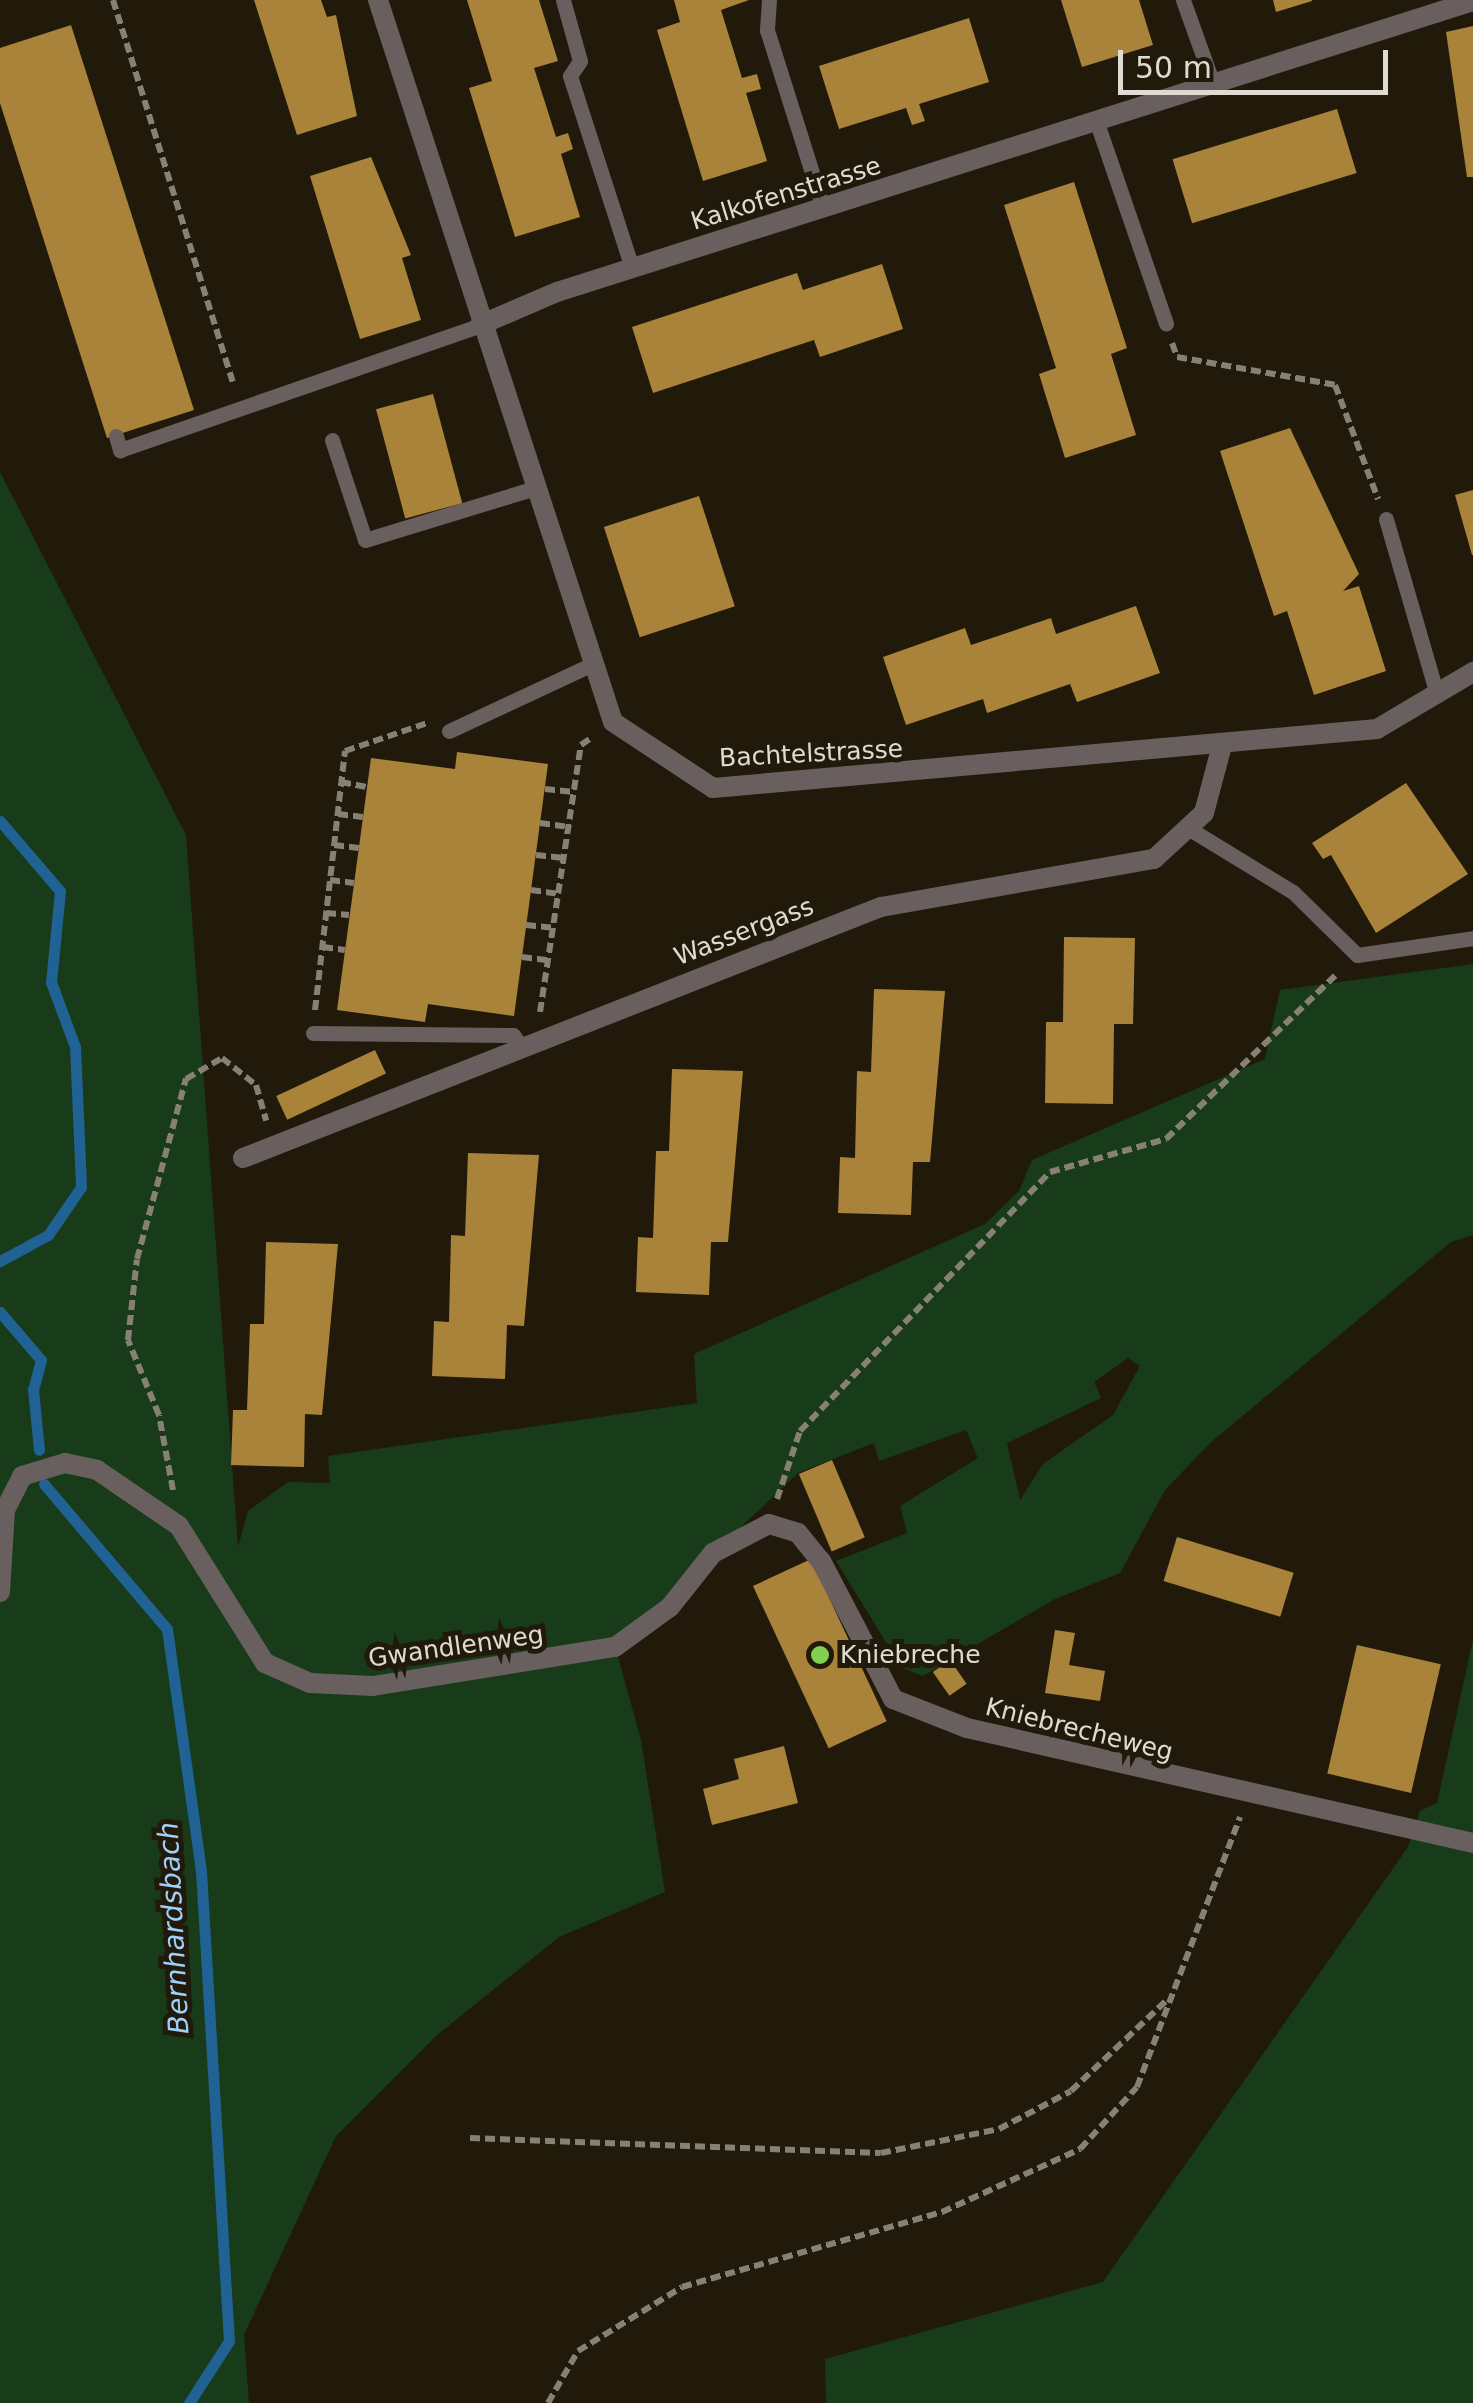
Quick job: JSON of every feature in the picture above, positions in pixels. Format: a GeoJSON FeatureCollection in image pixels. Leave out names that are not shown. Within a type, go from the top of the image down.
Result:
{"type":"FeatureCollection","features":[{"type":"Feature","properties":{"kind":"street"},"geometry":{"type":"LineString","coordinates":[[378,0],[480,325],[612,722]]}},
{"type":"Feature","properties":{"kind":"street","name":"Kalkofenstrasse"},"geometry":{"type":"LineString","coordinates":[[480,325],[632,268],[1473,1]]}},
{"type":"Feature","properties":{"kind":"street","name":"Bachtelstrasse"},"geometry":{"type":"LineString","coordinates":[[612,722],[713,788],[1221,749],[1378,729],[1473,672]]}},
{"type":"Feature","properties":{"kind":"street","name":"Wassergass"},"geometry":{"type":"LineString","coordinates":[[244,1158],[517,1040],[881,907],[1154,859],[1204,813],[1221,749]]}},
{"type":"Feature","properties":{"kind":"street","name":"Gwandlenweg"},"geometry":{"type":"LineString","coordinates":[[0,1592],[5,1510],[22,1476],[64,1462],[97,1470],[179,1526],[266,1663],[310,1683],[373,1686],[614,1647],[670,1607],[713,1552],[769,1524]]}},
{"type":"Feature","properties":{"kind":"street","name":"Kniebrecheweg"},"geometry":{"type":"LineString","coordinates":[[769,1524],[798,1533],[821,1561],[893,1699],[967,1728],[1248,1797],[1473,1843]]}},
{"type":"Feature","properties":{"kind":"lane"},"geometry":{"type":"LineString","coordinates":[[563,0],[580,61],[570,76],[632,268]]}},
{"type":"Feature","properties":{"kind":"lane"},"geometry":{"type":"LineString","coordinates":[[769,0],[767,30],[823,208]]}},
{"type":"Feature","properties":{"kind":"lane"},"geometry":{"type":"LineString","coordinates":[[1183,0],[1214,84]]}},
{"type":"Feature","properties":{"kind":"lane"},"geometry":{"type":"LineString","coordinates":[[1097,123],[1166,323]]}},
{"type":"Feature","properties":{"kind":"lane","name":"Kalkofenstrasse"},"geometry":{"type":"LineString","coordinates":[[118,443],[480,325]]}},
{"type":"Feature","properties":{"kind":"lane"},"geometry":{"type":"LineString","coordinates":[[332,440],[365,540],[534,488]]}},
{"type":"Feature","properties":{"kind":"lane"},"geometry":{"type":"LineString","coordinates":[[1386,519],[1438,696]]}},
{"type":"Feature","properties":{"kind":"lane"},"geometry":{"type":"LineString","coordinates":[[449,731],[593,664]]}},
{"type":"Feature","properties":{"kind":"lane"},"geometry":{"type":"LineString","coordinates":[[1188,828],[1293,892],[1357,955],[1473,938]]}},
{"type":"Feature","properties":{"kind":"lane"},"geometry":{"type":"LineString","coordinates":[[312,1033],[517,1040]]}},
{"type":"Feature","properties":{"kind":"path"},"geometry":{"type":"LineString","coordinates":[[113,0],[236,394]]}},
{"type":"Feature","properties":{"kind":"path"},"geometry":{"type":"LineString","coordinates":[[1166,323],[1176,357],[1336,385],[1386,519]]}},
{"type":"Feature","properties":{"kind":"path"},"geometry":{"type":"LineString","coordinates":[[312,1033],[345,752],[422,719],[449,731]]}},
{"type":"Feature","properties":{"kind":"path"},"geometry":{"type":"LineString","coordinates":[[517,1040],[519,1023],[538,1023],[581,745],[612,722]]}},
{"type":"Feature","properties":{"kind":"path"},"geometry":{"type":"LineString","coordinates":[[342,782],[367,787]]}},
{"type":"Feature","properties":{"kind":"path"},"geometry":{"type":"LineString","coordinates":[[545,789],[574,792]]}},
{"type":"Feature","properties":{"kind":"path"},"geometry":{"type":"LineString","coordinates":[[338,814],[363,817]]}},
{"type":"Feature","properties":{"kind":"path"},"geometry":{"type":"LineString","coordinates":[[540,823],[569,827]]}},
{"type":"Feature","properties":{"kind":"path"},"geometry":{"type":"LineString","coordinates":[[334,845],[358,848]]}},
{"type":"Feature","properties":{"kind":"path"},"geometry":{"type":"LineString","coordinates":[[536,856],[564,858]]}},
{"type":"Feature","properties":{"kind":"path"},"geometry":{"type":"LineString","coordinates":[[330,880],[354,882]]}},
{"type":"Feature","properties":{"kind":"path"},"geometry":{"type":"LineString","coordinates":[[531,890],[559,894]]}},
{"type":"Feature","properties":{"kind":"path"},"geometry":{"type":"LineString","coordinates":[[326,912],[350,915]]}},
{"type":"Feature","properties":{"kind":"path"},"geometry":{"type":"LineString","coordinates":[[526,925],[553,928]]}},
{"type":"Feature","properties":{"kind":"path"},"geometry":{"type":"LineString","coordinates":[[322,947],[345,950]]}},
{"type":"Feature","properties":{"kind":"path"},"geometry":{"type":"LineString","coordinates":[[769,1524],[800,1431],[1050,1172],[1166,1140],[1357,955]]}},
{"type":"Feature","properties":{"kind":"path"},"geometry":{"type":"LineString","coordinates":[[522,958],[548,960]]}},
{"type":"Feature","properties":{"kind":"path"},"geometry":{"type":"LineString","coordinates":[[179,1526],[159,1415],[128,1340],[137,1259],[186,1079],[222,1058],[256,1086],[273,1146]]}},
{"type":"Feature","properties":{"kind":"path"},"geometry":{"type":"LineString","coordinates":[[548,2403],[578,2352],[682,2286],[942,2212],[1080,2149],[1137,2087],[1248,1797]]}},
{"type":"Feature","properties":{"kind":"path"},"geometry":{"type":"LineString","coordinates":[[470,2138],[898,2149],[998,2129],[1071,2091],[1169,1998]]}},
{"type":"Feature","properties":{"kind":"green space"},"geometry":{"type":"Polygon","coordinates":[[[0,472],[186,835],[238,1547],[248,1511],[288,1482],[330,1483],[328,1456],[697,1403],[694,1354],[985,1224],[1019,1191],[1032,1160],[1265,1059],[1280,990],[1473,964],[1473,1235],[1451,1242],[1210,1443],[1165,1490],[1120,1573],[1055,1599],[923,1676],[902,1668],[836,1561],[907,1533],[900,1506],[978,1458],[966,1430],[879,1461],[874,1443],[798,1473],[615,1646],[641,1740],[665,1892],[559,1937],[437,2035],[336,2136],[244,2335],[249,2403],[0,2403],[0,472]],[[1128,1358],[1094,1382],[1101,1398],[1007,1443],[1020,1500],[1043,1464],[1113,1415],[1140,1366],[1128,1358]]]}},
{"type":"Feature","properties":{"kind":"green space"},"geometry":{"type":"Polygon","coordinates":[[[1473,1640],[1473,2403],[826,2403],[825,2359],[1103,2282],[1408,1847],[1420,1811],[1437,1803],[1473,1640]]]}},
{"type":"Feature","properties":{"kind":"building"},"geometry":{"type":"Polygon","coordinates":[[[254,0],[321,0],[327,17],[336,15],[357,116],[297,135],[254,0]]]}},
{"type":"Feature","properties":{"kind":"building"},"geometry":{"type":"Polygon","coordinates":[[[467,0],[539,0],[558,61],[534,68],[556,137],[568,133],[573,149],[561,154],[580,217],[515,237],[469,88],[492,81],[467,0]]]}},
{"type":"Feature","properties":{"kind":"building"},"geometry":{"type":"Polygon","coordinates":[[[674,0],[749,0],[721,10],[742,78],[757,74],[761,89],[746,93],[767,161],[703,181],[657,30],[680,22],[674,0]]]}},
{"type":"Feature","properties":{"kind":"building"},"geometry":{"type":"Polygon","coordinates":[[[1061,0],[1139,0],[1153,45],[1082,67],[1061,0]]]}},
{"type":"Feature","properties":{"kind":"building"},"geometry":{"type":"Polygon","coordinates":[[[1273,0],[1312,0],[1312,1],[1276,12],[1273,0]]]}},
{"type":"Feature","properties":{"kind":"building"},"geometry":{"type":"Polygon","coordinates":[[[969,18],[989,82],[919,104],[925,121],[912,125],[906,108],[839,129],[819,66],[969,18]]]}},
{"type":"Feature","properties":{"kind":"building"},"geometry":{"type":"Polygon","coordinates":[[[71,25],[194,410],[107,438],[0,103],[0,48],[71,25]]]}},
{"type":"Feature","properties":{"kind":"building"},"geometry":{"type":"Polygon","coordinates":[[[1473,26],[1473,177],[1467,177],[1446,32],[1473,26]]]}},
{"type":"Feature","properties":{"kind":"building"},"geometry":{"type":"Polygon","coordinates":[[[1337,109],[1357,173],[1192,223],[1173,159],[1337,109]]]}},
{"type":"Feature","properties":{"kind":"building"},"geometry":{"type":"Polygon","coordinates":[[[371,157],[411,255],[402,258],[421,320],[360,339],[310,176],[371,157]]]}},
{"type":"Feature","properties":{"kind":"building"},"geometry":{"type":"Polygon","coordinates":[[[1074,182],[1127,348],[1111,354],[1136,435],[1065,458],[1039,374],[1056,368],[1004,205],[1074,182]]]}},
{"type":"Feature","properties":{"kind":"building"},"geometry":{"type":"Polygon","coordinates":[[[882,264],[903,329],[820,357],[814,340],[653,393],[632,327],[797,273],[803,290],[882,264]]]}},
{"type":"Feature","properties":{"kind":"building"},"geometry":{"type":"Polygon","coordinates":[[[433,394],[462,503],[405,518],[376,409],[433,394]]]}},
{"type":"Feature","properties":{"kind":"building"},"geometry":{"type":"Polygon","coordinates":[[[1290,428],[1359,574],[1343,591],[1359,586],[1386,671],[1314,695],[1287,611],[1274,616],[1220,451],[1290,428]]]}},
{"type":"Feature","properties":{"kind":"building"},"geometry":{"type":"Polygon","coordinates":[[[1473,490],[1473,555],[1472,555],[1455,495],[1473,490]]]}},
{"type":"Feature","properties":{"kind":"building"},"geometry":{"type":"Polygon","coordinates":[[[699,496],[735,606],[640,637],[604,527],[699,496]]]}},
{"type":"Feature","properties":{"kind":"building"},"geometry":{"type":"Polygon","coordinates":[[[1136,606],[1160,673],[1077,702],[1070,684],[987,713],[983,699],[906,725],[883,657],[965,628],[971,645],[1051,618],[1056,634],[1136,606]]]}},
{"type":"Feature","properties":{"kind":"building"},"geometry":{"type":"Polygon","coordinates":[[[457,752],[548,764],[514,1016],[428,1004],[425,1022],[337,1010],[371,758],[455,769],[457,752]]]}},
{"type":"Feature","properties":{"kind":"building"},"geometry":{"type":"Polygon","coordinates":[[[1406,783],[1468,874],[1376,933],[1331,855],[1323,859],[1312,843],[1406,783]]]}},
{"type":"Feature","properties":{"kind":"building"},"geometry":{"type":"Polygon","coordinates":[[[1064,937],[1135,938],[1133,1024],[1114,1024],[1113,1104],[1045,1103],[1046,1022],[1063,1022],[1064,937]]]}},
{"type":"Feature","properties":{"kind":"building"},"geometry":{"type":"Polygon","coordinates":[[[874,989],[945,991],[930,1162],[913,1162],[911,1215],[838,1213],[840,1157],[855,1158],[857,1071],[871,1072],[874,989]]]}},
{"type":"Feature","properties":{"kind":"building"},"geometry":{"type":"Polygon","coordinates":[[[375,1050],[386,1074],[287,1120],[276,1096],[375,1050]]]}},
{"type":"Feature","properties":{"kind":"building"},"geometry":{"type":"Polygon","coordinates":[[[672,1069],[743,1071],[728,1242],[711,1242],[709,1295],[636,1292],[638,1237],[653,1238],[656,1151],[669,1151],[672,1069]]]}},
{"type":"Feature","properties":{"kind":"building"},"geometry":{"type":"Polygon","coordinates":[[[468,1153],[539,1155],[524,1326],[507,1325],[505,1379],[432,1376],[434,1321],[449,1322],[451,1235],[465,1236],[468,1153]]]}},
{"type":"Feature","properties":{"kind":"building"},"geometry":{"type":"Polygon","coordinates":[[[266,1242],[338,1244],[322,1415],[305,1414],[304,1467],[231,1465],[233,1410],[247,1410],[250,1324],[264,1324],[266,1242]]]}},
{"type":"Feature","properties":{"kind":"building"},"geometry":{"type":"Polygon","coordinates":[[[832,1460],[865,1537],[832,1551],[799,1474],[832,1460]]]}},
{"type":"Feature","properties":{"kind":"building"},"geometry":{"type":"Polygon","coordinates":[[[1177,1537],[1294,1573],[1280,1617],[1164,1581],[1177,1537]]]}},
{"type":"Feature","properties":{"kind":"building","name":"Kniebreche"},"geometry":{"type":"Polygon","coordinates":[[[811,1559],[887,1721],[829,1748],[753,1586],[811,1559]]]}},
{"type":"Feature","properties":{"kind":"building"},"geometry":{"type":"Polygon","coordinates":[[[1055,1630],[1075,1633],[1069,1665],[1105,1671],[1100,1701],[1045,1693],[1055,1630]]]}},
{"type":"Feature","properties":{"kind":"building"},"geometry":{"type":"Polygon","coordinates":[[[1357,1645],[1441,1664],[1411,1793],[1327,1774],[1357,1645]]]}},
{"type":"Feature","properties":{"kind":"building"},"geometry":{"type":"Polygon","coordinates":[[[950,1660],[967,1684],[949,1696],[933,1672],[950,1660]]]}},
{"type":"Feature","properties":{"kind":"building"},"geometry":{"type":"Polygon","coordinates":[[[784,1746],[798,1803],[712,1825],[703,1789],[739,1779],[734,1759],[784,1746]]]}},
{"type":"Feature","properties":{"kind":"waterway","name":"Bernhardsbach"},"geometry":{"type":"LineString","coordinates":[[0,821],[60,891],[51,982],[75,1047],[81,1187],[48,1235],[0,1261]]}},
{"type":"Feature","properties":{"kind":"waterway","name":"Bernhardsbach"},"geometry":{"type":"LineString","coordinates":[[0,1312],[41,1360],[33,1389],[39,1450]]}},
{"type":"Feature","properties":{"kind":"waterway","name":"Bernhardsbach"},"geometry":{"type":"LineString","coordinates":[[44,1484],[167,1629],[201,1871],[229,2341],[189,2403]]}},
{"type":"Feature","properties":{"kind":"place","name":"Kniebreche"},"geometry":{"type":"Point","coordinates":[820,1655]}}]}
